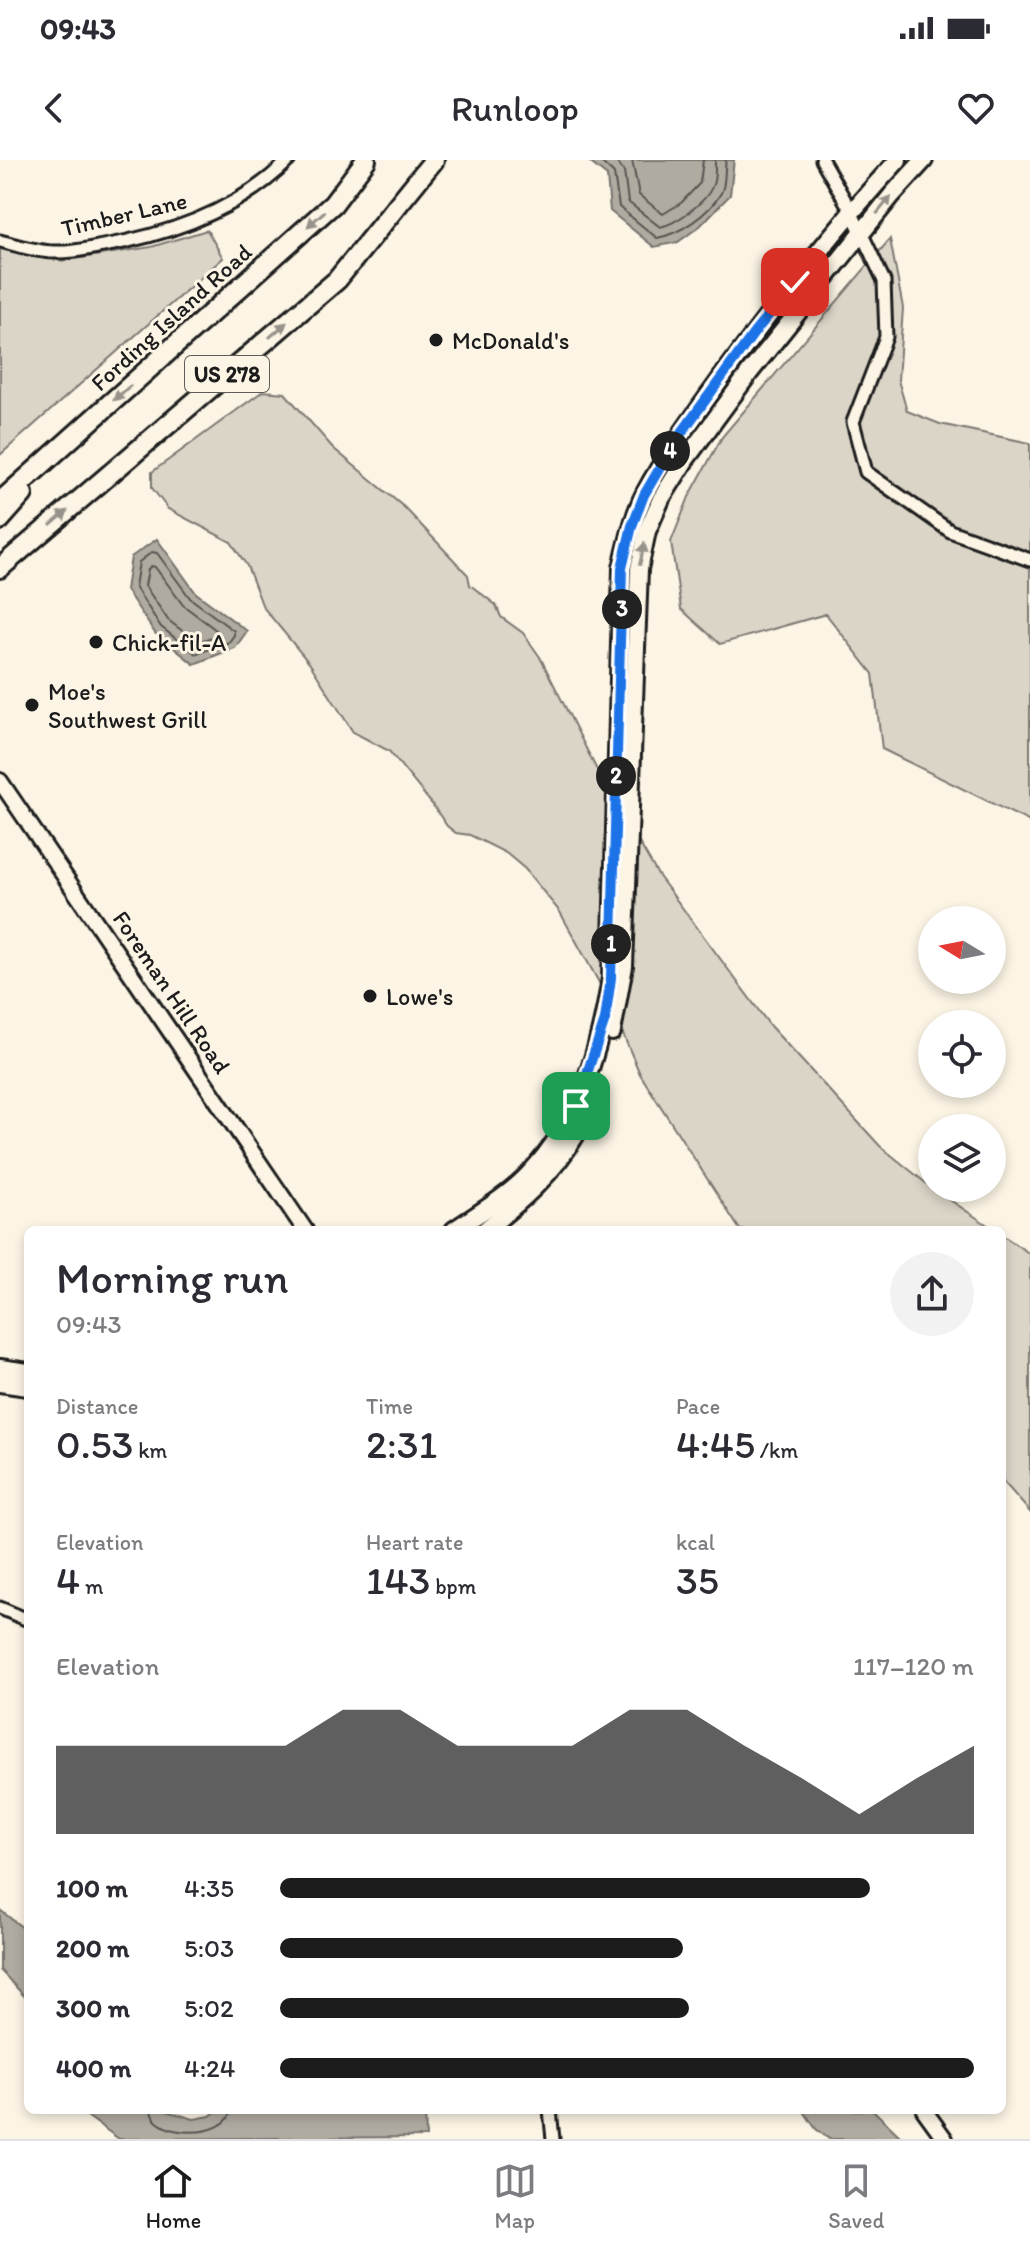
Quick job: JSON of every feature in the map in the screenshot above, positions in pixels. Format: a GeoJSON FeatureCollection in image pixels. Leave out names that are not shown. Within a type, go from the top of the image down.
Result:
{"type":"FeatureCollection","features":[{"type":"Feature","properties":{"kind":"highway","name":"Fording Island Road"},"geometry":{"type":"LineString","coordinates":[[0,502],[333,204],[366,160]]}},
{"type":"Feature","properties":{"kind":"highway","name":"US 278"},"geometry":{"type":"LineString","coordinates":[[0,568],[337,280],[434,160]]}},
{"type":"Feature","properties":{"kind":"highway"},"geometry":{"type":"LineString","coordinates":[[0,520],[78,431]]}},
{"type":"Feature","properties":{"kind":"main road"},"geometry":{"type":"LineString","coordinates":[[460,1226],[529,1174],[557,1138],[576,1106],[605,1020],[611,978],[622,568],[632,526],[644,495],[675,442],[746,345],[851,211],[898,160]]}},
{"type":"Feature","properties":{"kind":"main road"},"geometry":{"type":"LineString","coordinates":[[490,1226],[556,1166],[576,1134],[611,1038],[619,1004],[624,966],[639,569],[647,531],[661,499],[716,415],[924,160]]}},
{"type":"Feature","properties":{"kind":"main road"},"geometry":{"type":"LineString","coordinates":[[0,1368],[24,1371]]}},
{"type":"Feature","properties":{"kind":"main road"},"geometry":{"type":"LineString","coordinates":[[0,1383],[24,1386]]}},
{"type":"Feature","properties":{"kind":"street","name":"Timber Lane"},"geometry":{"type":"LineString","coordinates":[[0,241],[57,253],[152,235],[188,224],[234,202],[268,180],[289,160]]}},
{"type":"Feature","properties":{"kind":"street"},"geometry":{"type":"LineString","coordinates":[[822,160],[851,211],[884,281],[886,337],[853,422],[866,472],[950,531],[1030,560]]}},
{"type":"Feature","properties":{"kind":"street","name":"Foreman Hill Road"},"geometry":{"type":"LineString","coordinates":[[0,781],[126,962],[302,1226]]}},
{"type":"Feature","properties":{"kind":"street"},"geometry":{"type":"LineString","coordinates":[[0,1608],[24,1618]]}},
{"type":"Feature","properties":{"kind":"street"},"geometry":{"type":"LineString","coordinates":[[550,2114],[553,2139]]}},
{"type":"Feature","properties":{"kind":"street"},"geometry":{"type":"LineString","coordinates":[[927,2114],[945,2139]]}},
{"type":"Feature","properties":{"kind":"shaded area"},"geometry":{"type":"Polygon","coordinates":[[[207,230],[223,258],[0,455],[0,246],[62,261],[151,247],[207,230]]]}},
{"type":"Feature","properties":{"kind":"shaded area"},"geometry":{"type":"Polygon","coordinates":[[[890,239],[903,308],[898,380],[907,411],[940,424],[1030,443],[1030,822],[882,749],[873,674],[826,614],[720,644],[681,609],[671,542],[689,497],[722,437],[890,239]]]}},
{"type":"Feature","properties":{"kind":"shaded area"},"geometry":{"type":"Polygon","coordinates":[[[263,391],[285,393],[333,448],[405,508],[468,575],[470,585],[496,605],[501,617],[523,633],[540,657],[599,774],[658,875],[771,1027],[880,1146],[918,1177],[918,1202],[953,1202],[989,1226],[737,1226],[640,1074],[607,997],[560,912],[525,869],[506,853],[470,835],[456,833],[447,826],[389,751],[353,732],[310,664],[263,607],[247,566],[231,542],[168,509],[152,488],[152,472],[263,391]]]}},
{"type":"Feature","properties":{"kind":"shaded area"},"geometry":{"type":"Polygon","coordinates":[[[1006,1238],[1030,1254],[1030,1512],[1006,1485],[1006,1238]]]}},
{"type":"Feature","properties":{"kind":"water"},"geometry":{"type":"Polygon","coordinates":[[[587,160],[734,160],[730,195],[700,226],[678,242],[654,247],[610,211],[607,176],[587,160]]]}},
{"type":"Feature","properties":{"kind":"water"},"geometry":{"type":"Polygon","coordinates":[[[157,539],[196,593],[247,631],[235,648],[194,664],[155,633],[126,590],[131,557],[157,539]]]}},
{"type":"Feature","properties":{"kind":"water"},"geometry":{"type":"Polygon","coordinates":[[[0,1910],[24,1929],[24,1996],[0,1970],[0,1910]]]}},
{"type":"Feature","properties":{"kind":"water"},"geometry":{"type":"Polygon","coordinates":[[[86,2114],[177,2114],[194,2119],[213,2114],[425,2114],[426,2137],[119,2139],[86,2114]]]}},
{"type":"Feature","properties":{"kind":"water"},"geometry":{"type":"Polygon","coordinates":[[[806,2114],[877,2114],[903,2139],[829,2139],[816,2129],[806,2114]]]}},
{"type":"Feature","properties":{"kind":"place","name":"McDonald's"},"geometry":{"type":"Point","coordinates":[436,340]}},
{"type":"Feature","properties":{"kind":"place","name":"Chick-fil-A"},"geometry":{"type":"Point","coordinates":[96,642]}},
{"type":"Feature","properties":{"kind":"place","name":"Moe's Southwest Grill"},"geometry":{"type":"Point","coordinates":[32,705]}},
{"type":"Feature","properties":{"kind":"place","name":"Lowe's"},"geometry":{"type":"Point","coordinates":[370,996]}},
{"type":"Feature","properties":{"kind":"route"},"geometry":{"type":"LineString","coordinates":[[576,1106],[605,1020],[611,978],[622,568],[632,526],[644,495],[675,442],[795,282]]}}]}
